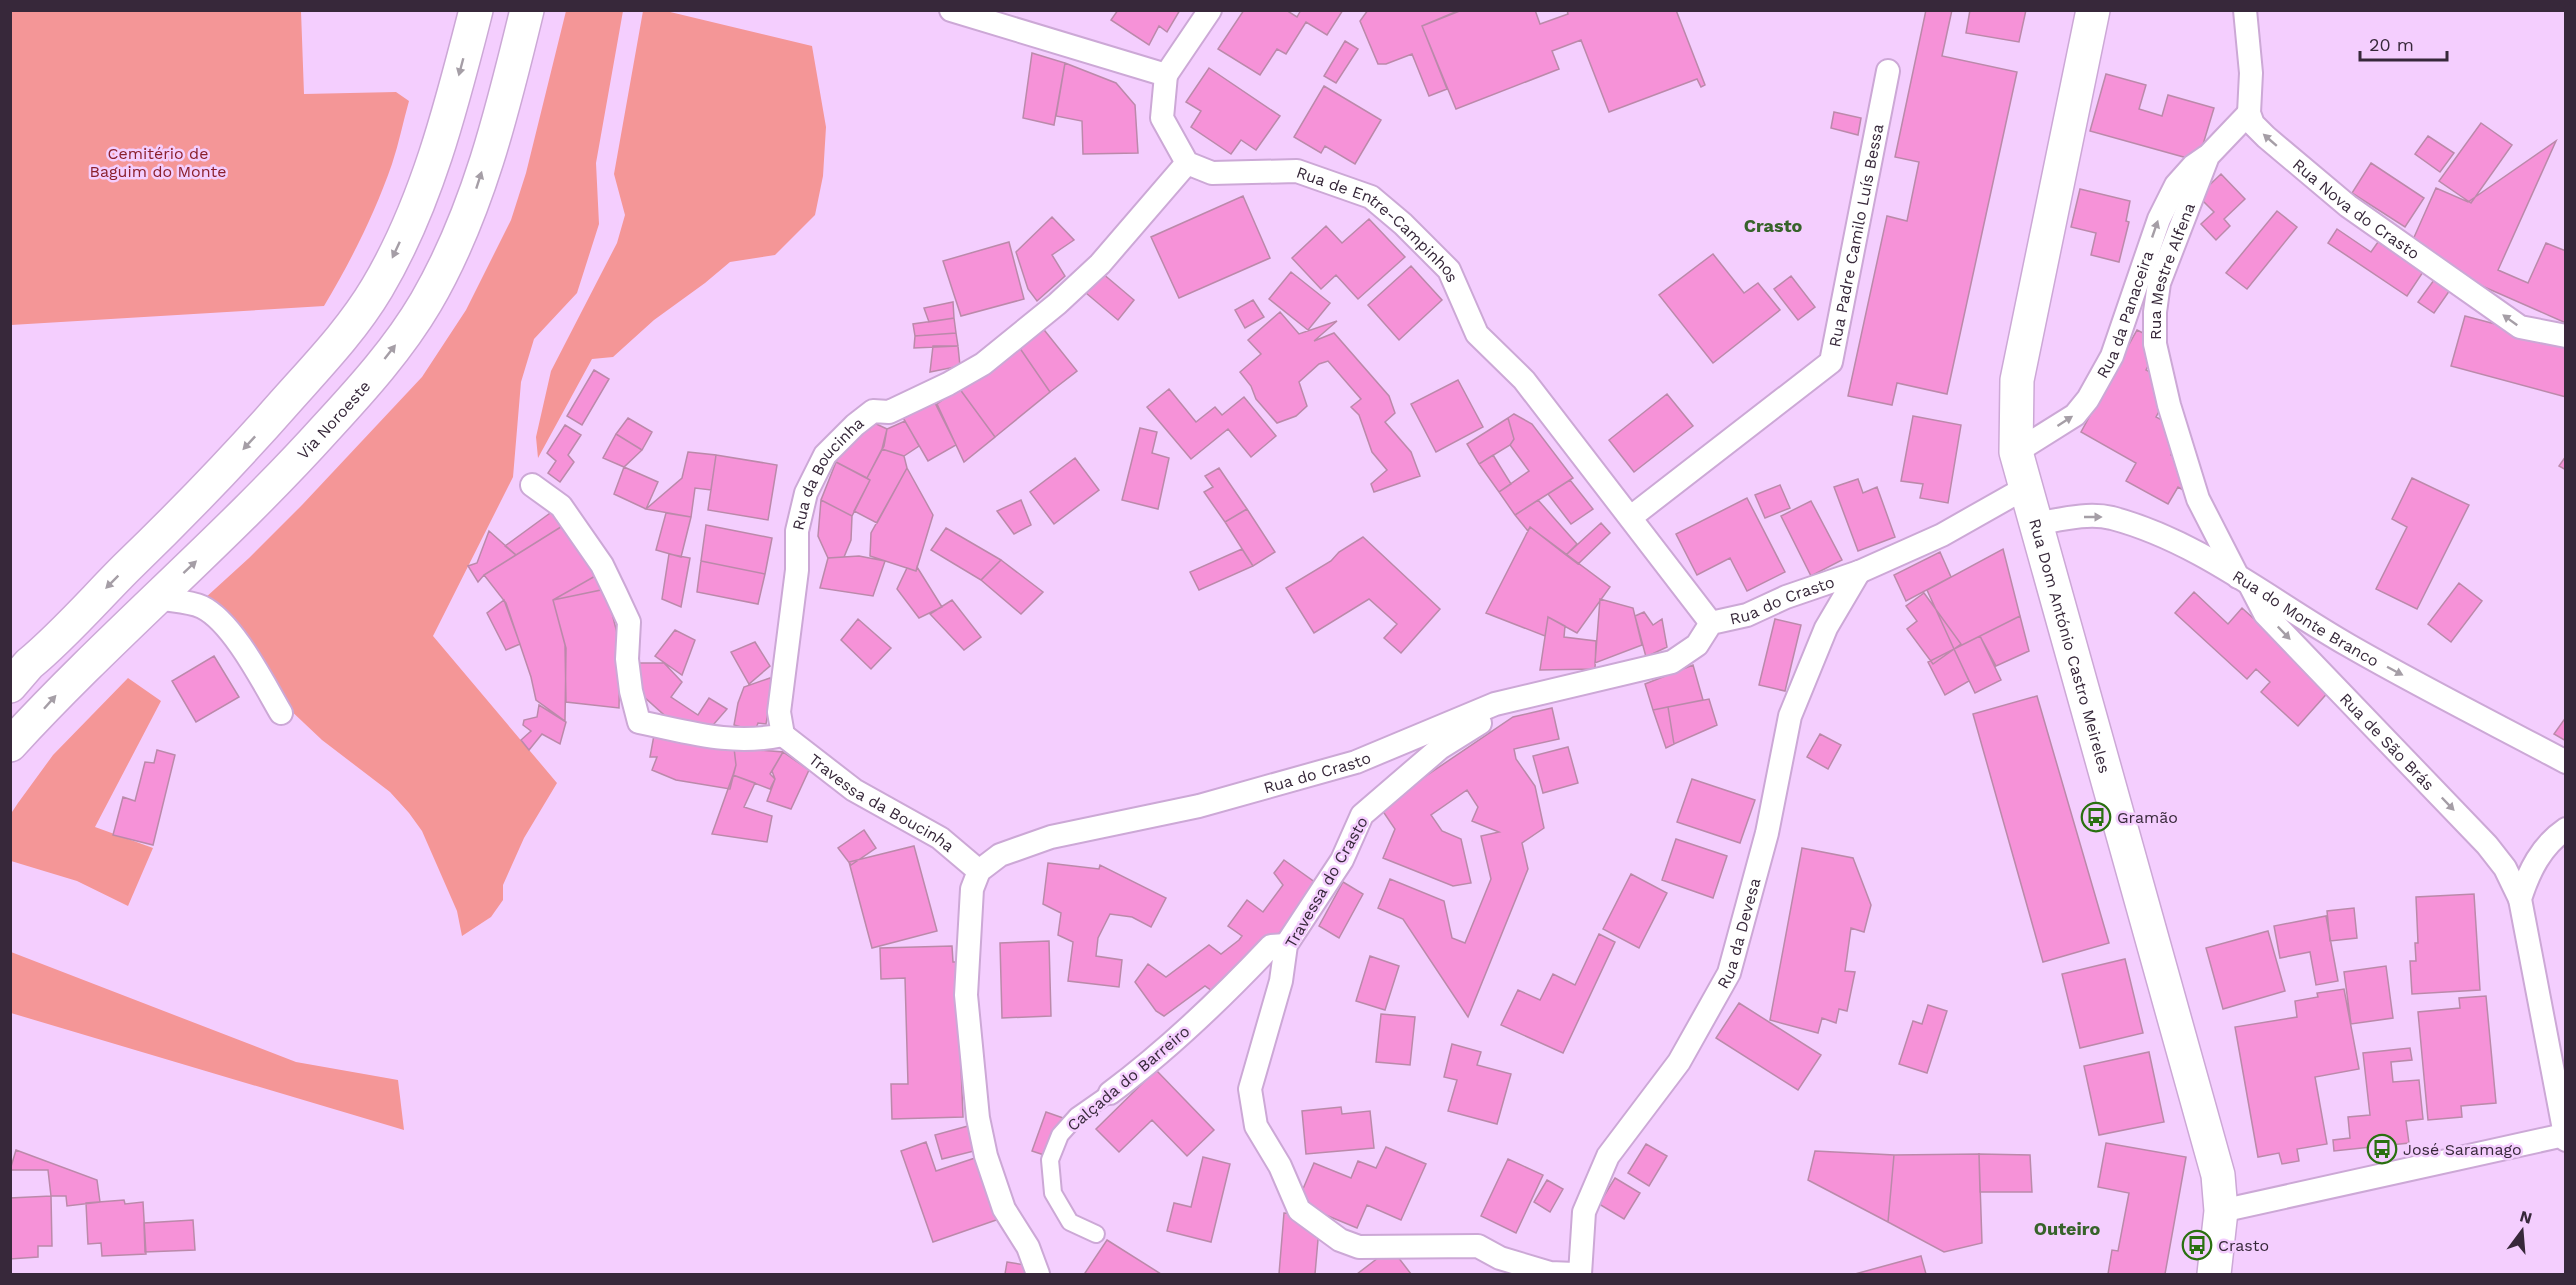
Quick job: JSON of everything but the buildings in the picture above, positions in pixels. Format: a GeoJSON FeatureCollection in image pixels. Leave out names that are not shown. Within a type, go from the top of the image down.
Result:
{"type":"FeatureCollection","features":[{"type":"Feature","properties":{"kind":"main road"},"geometry":{"type":"LineString","coordinates":[[10,686],[185,511],[258,434],[331,353],[376,289],[405,231],[431,167],[458,82],[476,10]]}},
{"type":"Feature","properties":{"kind":"main road","name":"Via Noroeste"},"geometry":{"type":"LineString","coordinates":[[10,746],[61,690],[252,507],[309,448],[377,370],[426,302],[453,248],[469,209],[507,96],[527,10]]}},
{"type":"Feature","properties":{"kind":"main road","name":"Rua Dom António Castro Meireles"},"geometry":{"type":"LineString","coordinates":[[2093,10],[2017,380],[2016,452],[2218,1175],[2221,1211],[2214,1275]]}},
{"type":"Feature","properties":{"kind":"street"},"geometry":{"type":"LineString","coordinates":[[951,10],[1166,75]]}},
{"type":"Feature","properties":{"kind":"street"},"geometry":{"type":"LineString","coordinates":[[1187,164],[1162,118],[1166,75],[1210,10]]}},
{"type":"Feature","properties":{"kind":"street"},"geometry":{"type":"LineString","coordinates":[[2245,10],[2251,73],[2249,113]]}},
{"type":"Feature","properties":{"kind":"street","name":"Rua Padre Camilo Luís Bessa"},"geometry":{"type":"LineString","coordinates":[[1631,517],[1831,362],[1888,71]]}},
{"type":"Feature","properties":{"kind":"street","name":"Rua Mestre Alfena"},"geometry":{"type":"LineString","coordinates":[[2244,582],[2198,499],[2169,405],[2155,344],[2155,312],[2159,283],[2208,156],[2249,113]]}},
{"type":"Feature","properties":{"kind":"street","name":"Rua Nova do Crasto"},"geometry":{"type":"LineString","coordinates":[[2249,113],[2253,124],[2266,137],[2348,206],[2520,327],[2565,336]]}},
{"type":"Feature","properties":{"kind":"street","name":"Rua da Panaceira"},"geometry":{"type":"LineString","coordinates":[[2016,452],[2075,415],[2088,399],[2112,356],[2158,219],[2176,185],[2193,166],[2208,156]]}},
{"type":"Feature","properties":{"kind":"street","name":"Rua de Entre-Campinhos"},"geometry":{"type":"LineString","coordinates":[[1187,164],[1212,173],[1297,171],[1371,197],[1403,224],[1449,270],[1477,334],[1524,380],[1711,623]]}},
{"type":"Feature","properties":{"kind":"street","name":"Rua da Boucinha"},"geometry":{"type":"LineString","coordinates":[[783,735],[778,712],[797,570],[798,531],[806,493],[825,455],[855,425],[873,411],[889,412],[948,384],[983,364],[1057,304],[1100,264],[1187,164]]}},
{"type":"Feature","properties":{"kind":"street"},"geometry":{"type":"LineString","coordinates":[[532,485],[561,506],[602,566],[629,622],[627,659],[631,691],[639,722],[710,738],[762,740],[783,735]]}},
{"type":"Feature","properties":{"kind":"street","name":"Rua do Crasto"},"geometry":{"type":"LineString","coordinates":[[979,871],[1000,855],[1051,837],[1199,806],[1356,762],[1495,704],[1672,662],[1697,645],[1711,623],[1747,615],[1786,597],[1859,572],[1942,535],[2025,488]]}},
{"type":"Feature","properties":{"kind":"street","name":"Rua do Monte Branco"},"geometry":{"type":"LineString","coordinates":[[2035,524],[2074,518],[2109,518],[2161,535],[2208,558],[2348,646],[2565,762]]}},
{"type":"Feature","properties":{"kind":"street","name":"Rua da Devesa"},"geometry":{"type":"LineString","coordinates":[[1577,1275],[1584,1212],[1608,1156],[1679,1062],[1728,973],[1767,833],[1790,716],[1826,628],[1859,572]]}},
{"type":"Feature","properties":{"kind":"street","name":"Rua de São Brás"},"geometry":{"type":"LineString","coordinates":[[2244,582],[2265,614],[2487,845],[2505,868],[2520,899],[2565,1137]]}},
{"type":"Feature","properties":{"kind":"street"},"geometry":{"type":"LineString","coordinates":[[157,598],[201,606],[218,617],[253,664],[281,713]]}},
{"type":"Feature","properties":{"kind":"street","name":"Travessa do Crasto"},"geometry":{"type":"LineString","coordinates":[[1495,704],[1484,721],[1440,748],[1362,815],[1342,860],[1286,945],[1281,981],[1250,1089],[1256,1126],[1280,1167],[1299,1210],[1340,1240],[1359,1247],[1478,1246],[1500,1258],[1550,1273],[1577,1275]]}},
{"type":"Feature","properties":{"kind":"street","name":"Travessa da Boucinha"},"geometry":{"type":"LineString","coordinates":[[783,735],[854,790],[940,838],[979,871]]}},
{"type":"Feature","properties":{"kind":"street"},"geometry":{"type":"LineString","coordinates":[[2520,899],[2527,877],[2539,857],[2556,836],[2565,829]]}},
{"type":"Feature","properties":{"kind":"street"},"geometry":{"type":"LineString","coordinates":[[979,871],[972,889],[966,994],[978,1118],[986,1156],[1004,1209],[1028,1248],[1038,1275]]}},
{"type":"Feature","properties":{"kind":"street","name":"Calçada do Barreiro"},"geometry":{"type":"LineString","coordinates":[[1096,1234],[1070,1222],[1053,1193],[1050,1160],[1060,1135],[1077,1116],[1110,1093],[1186,1030],[1228,992],[1271,945],[1286,945]]}},
{"type":"Feature","properties":{"kind":"street"},"geometry":{"type":"LineString","coordinates":[[2221,1211],[2565,1137]]}},
{"type":"Feature","properties":{"kind":"green space","name":"Cemitério de Baguim do Monte"},"geometry":{"type":"Polygon","coordinates":[[[11,10],[301,11],[304,94],[396,92],[409,101],[394,156],[378,201],[353,254],[324,306],[11,325],[11,10]]]}},
{"type":"Feature","properties":{"kind":"green space"},"geometry":{"type":"Polygon","coordinates":[[[566,11],[623,11],[596,163],[599,224],[577,293],[534,339],[521,382],[513,477],[433,636],[557,783],[524,838],[503,885],[503,900],[491,917],[462,936],[457,911],[422,831],[409,813],[390,792],[322,740],[286,706],[204,599],[302,505],[422,377],[466,310],[511,220],[526,173],[566,11]]]}},
{"type":"Feature","properties":{"kind":"green space"},"geometry":{"type":"Polygon","coordinates":[[[643,11],[666,11],[812,46],[826,127],[823,176],[815,215],[775,255],[730,262],[654,320],[613,357],[592,359],[538,458],[536,437],[551,371],[617,243],[625,215],[614,174],[643,11]]]}},
{"type":"Feature","properties":{"kind":"green space"},"geometry":{"type":"Polygon","coordinates":[[[128,678],[161,701],[95,827],[153,848],[128,906],[77,881],[11,861],[10,815],[53,755],[128,678]]]}},
{"type":"Feature","properties":{"kind":"green space"},"geometry":{"type":"Polygon","coordinates":[[[11,952],[296,1062],[398,1080],[404,1130],[11,1013],[11,952]]]}},
{"type":"Feature","properties":{"kind":"place","name":"Gramão"},"geometry":{"type":"Point","coordinates":[2096,817]}},
{"type":"Feature","properties":{"kind":"place","name":"José Saramago"},"geometry":{"type":"Point","coordinates":[2382,1149]}},
{"type":"Feature","properties":{"kind":"place","name":"Crasto"},"geometry":{"type":"Point","coordinates":[2197,1245]}},
{"type":"Feature","properties":{"kind":"district","name":"Crasto"},"geometry":{"type":"Point","coordinates":[1773,226]}},
{"type":"Feature","properties":{"kind":"district","name":"Outeiro"},"geometry":{"type":"Point","coordinates":[2067,1229]}}]}
